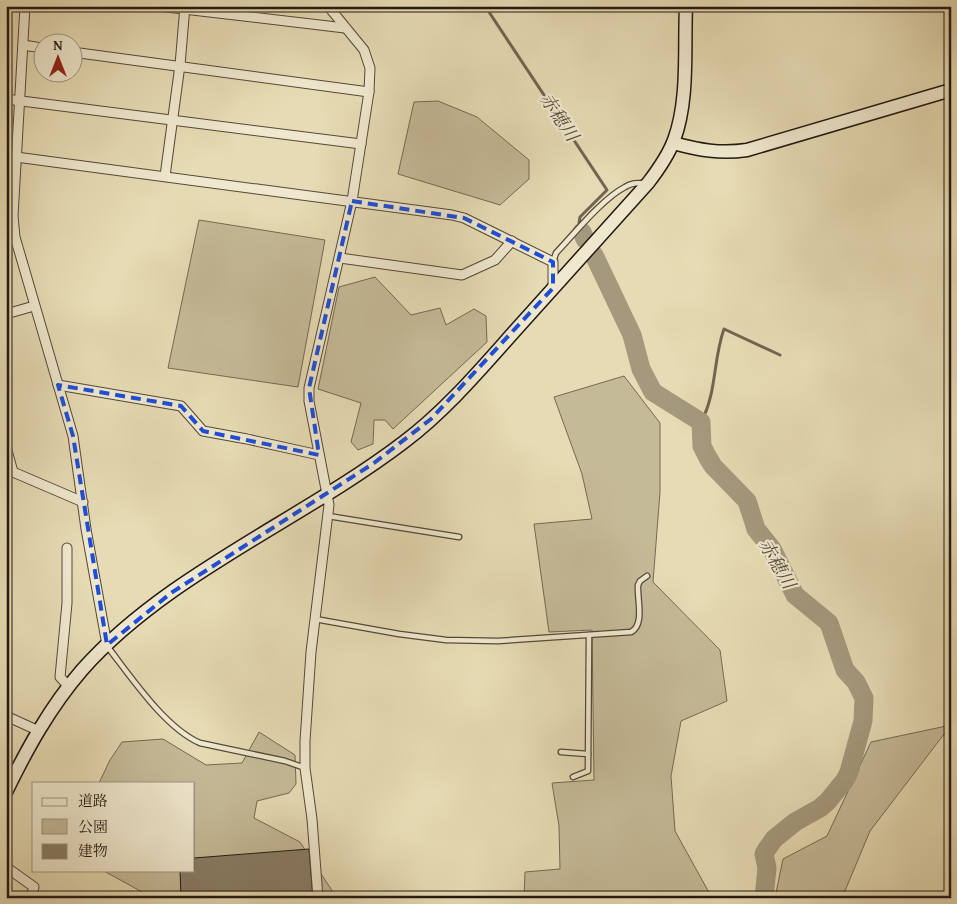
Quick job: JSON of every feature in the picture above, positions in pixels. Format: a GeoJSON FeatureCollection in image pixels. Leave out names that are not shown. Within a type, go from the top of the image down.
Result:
{"type":"FeatureCollection","features":[{"type":"Feature","properties":{"kind":"street"},"geometry":{"type":"LineString","coordinates":[[25,6],[16,157],[15,237],[72,436],[86,529],[107,645]]}},
{"type":"Feature","properties":{"kind":"street"},"geometry":{"type":"LineString","coordinates":[[158,6],[346,28]]}},
{"type":"Feature","properties":{"kind":"street"},"geometry":{"type":"LineString","coordinates":[[318,898],[312,819],[305,768],[306,712],[328,516],[328,494],[309,401],[318,343],[340,258],[352,201],[370,68],[364,50],[328,6]]}},
{"type":"Feature","properties":{"kind":"street"},"geometry":{"type":"LineString","coordinates":[[6,792],[38,731],[68,687],[107,645],[171,593],[328,494],[406,441],[431,419],[494,354],[648,183],[673,143],[682,112],[686,6]]}},
{"type":"Feature","properties":{"kind":"street"},"geometry":{"type":"LineString","coordinates":[[165,176],[180,65],[185,8]]}},
{"type":"Feature","properties":{"kind":"street"},"geometry":{"type":"LineString","coordinates":[[24,45],[32,46]]}},
{"type":"Feature","properties":{"kind":"street"},"geometry":{"type":"LineString","coordinates":[[82,53],[368,92]]}},
{"type":"Feature","properties":{"kind":"street"},"geometry":{"type":"LineString","coordinates":[[673,143],[704,151],[731,152],[747,150],[951,90]]}},
{"type":"Feature","properties":{"kind":"street"},"geometry":{"type":"LineString","coordinates":[[6,99],[361,144]]}},
{"type":"Feature","properties":{"kind":"street"},"geometry":{"type":"LineString","coordinates":[[16,157],[452,215],[464,218],[553,262],[553,288]]}},
{"type":"Feature","properties":{"kind":"street"},"geometry":{"type":"LineString","coordinates":[[340,258],[462,275],[495,260],[512,241]]}},
{"type":"Feature","properties":{"kind":"street"},"geometry":{"type":"LineString","coordinates":[[6,314],[34,306]]}},
{"type":"Feature","properties":{"kind":"street"},"geometry":{"type":"LineString","coordinates":[[58,385],[181,406],[203,431],[319,455]]}},
{"type":"Feature","properties":{"kind":"street"},"geometry":{"type":"LineString","coordinates":[[6,447],[10,471],[83,502]]}},
{"type":"Feature","properties":{"kind":"street"},"geometry":{"type":"LineString","coordinates":[[67,548],[66,603],[60,677],[68,687]]}},
{"type":"Feature","properties":{"kind":"street"},"geometry":{"type":"LineString","coordinates":[[6,716],[38,731]]}},
{"type":"Feature","properties":{"kind":"street"},"geometry":{"type":"LineString","coordinates":[[6,867],[34,887],[31,898]]}},
{"type":"Feature","properties":{"kind":"lane"},"geometry":{"type":"LineString","coordinates":[[553,262],[556,253],[609,199],[634,183],[648,183]]}},
{"type":"Feature","properties":{"kind":"lane"},"geometry":{"type":"LineString","coordinates":[[328,516],[459,537]]}},
{"type":"Feature","properties":{"kind":"lane"},"geometry":{"type":"LineString","coordinates":[[315,619],[446,640],[498,641],[631,632],[636,629],[639,623],[638,585],[647,576]]}},
{"type":"Feature","properties":{"kind":"lane"},"geometry":{"type":"LineString","coordinates":[[573,777],[588,771],[588,635]]}},
{"type":"Feature","properties":{"kind":"lane"},"geometry":{"type":"LineString","coordinates":[[107,645],[142,692],[190,739],[200,743],[285,761],[305,768]]}},
{"type":"Feature","properties":{"kind":"lane"},"geometry":{"type":"LineString","coordinates":[[561,752],[588,754]]}},
{"type":"Feature","properties":{"kind":"highlighted area"},"geometry":{"type":"Polygon","coordinates":[[[352,201],[464,218],[553,262],[553,288],[431,419],[374,463],[171,593],[107,645],[73,436],[58,385],[181,406],[203,431],[319,455],[309,388],[352,201]]]}},
{"type":"Feature","properties":{"kind":"green space"},"geometry":{"type":"Polygon","coordinates":[[[438,101],[477,117],[529,160],[529,179],[500,205],[398,174],[414,102],[438,101]]]}},
{"type":"Feature","properties":{"kind":"green space"},"geometry":{"type":"Polygon","coordinates":[[[199,220],[325,240],[298,387],[168,368],[199,220]]]}},
{"type":"Feature","properties":{"kind":"green space"},"geometry":{"type":"Polygon","coordinates":[[[375,277],[411,315],[440,308],[446,325],[474,309],[486,316],[487,342],[393,429],[385,420],[374,420],[373,444],[358,450],[351,442],[361,403],[318,389],[339,287],[375,277]]]}},
{"type":"Feature","properties":{"kind":"green space"},"geometry":{"type":"Polygon","coordinates":[[[624,376],[660,423],[660,492],[653,582],[720,650],[727,701],[681,721],[671,776],[675,831],[712,898],[524,898],[525,872],[560,869],[559,826],[552,783],[594,780],[592,630],[549,632],[534,524],[592,519],[582,474],[554,397],[624,376]]]}},
{"type":"Feature","properties":{"kind":"green space"},"geometry":{"type":"Polygon","coordinates":[[[951,725],[870,831],[842,898],[775,898],[783,859],[827,836],[871,742],[951,725]]]}},
{"type":"Feature","properties":{"kind":"green space"},"geometry":{"type":"Polygon","coordinates":[[[259,732],[295,755],[296,784],[289,793],[257,801],[254,818],[300,842],[337,898],[153,898],[106,872],[195,872],[195,782],[99,782],[110,760],[122,742],[163,739],[206,765],[242,763],[259,732]]]}},
{"type":"Feature","properties":{"kind":"building"},"geometry":{"type":"Polygon","coordinates":[[[309,849],[313,898],[181,898],[180,872],[195,872],[195,858],[309,849]]]}},
{"type":"Feature","properties":{"kind":"waterway","name":"赤穂川"},"geometry":{"type":"LineString","coordinates":[[485,6],[607,190],[580,217],[579,223]]}},
{"type":"Feature","properties":{"kind":"waterway","name":"赤穂川"},"geometry":{"type":"LineString","coordinates":[[582,232],[585,239]]}},
{"type":"Feature","properties":{"kind":"waterway","name":"赤穂川"},"geometry":{"type":"LineString","coordinates":[[594,255],[632,335],[641,369],[653,392],[701,422],[702,446],[707,456],[713,466],[747,501],[756,529],[772,549],[795,595],[829,623],[845,670],[856,682],[864,698],[863,721],[849,772],[828,801],[820,808],[795,822],[774,839],[767,849],[764,854],[767,868],[764,898]]}},
{"type":"Feature","properties":{"kind":"waterway"},"geometry":{"type":"LineString","coordinates":[[701,422],[710,399],[724,329],[780,355]]}}]}
